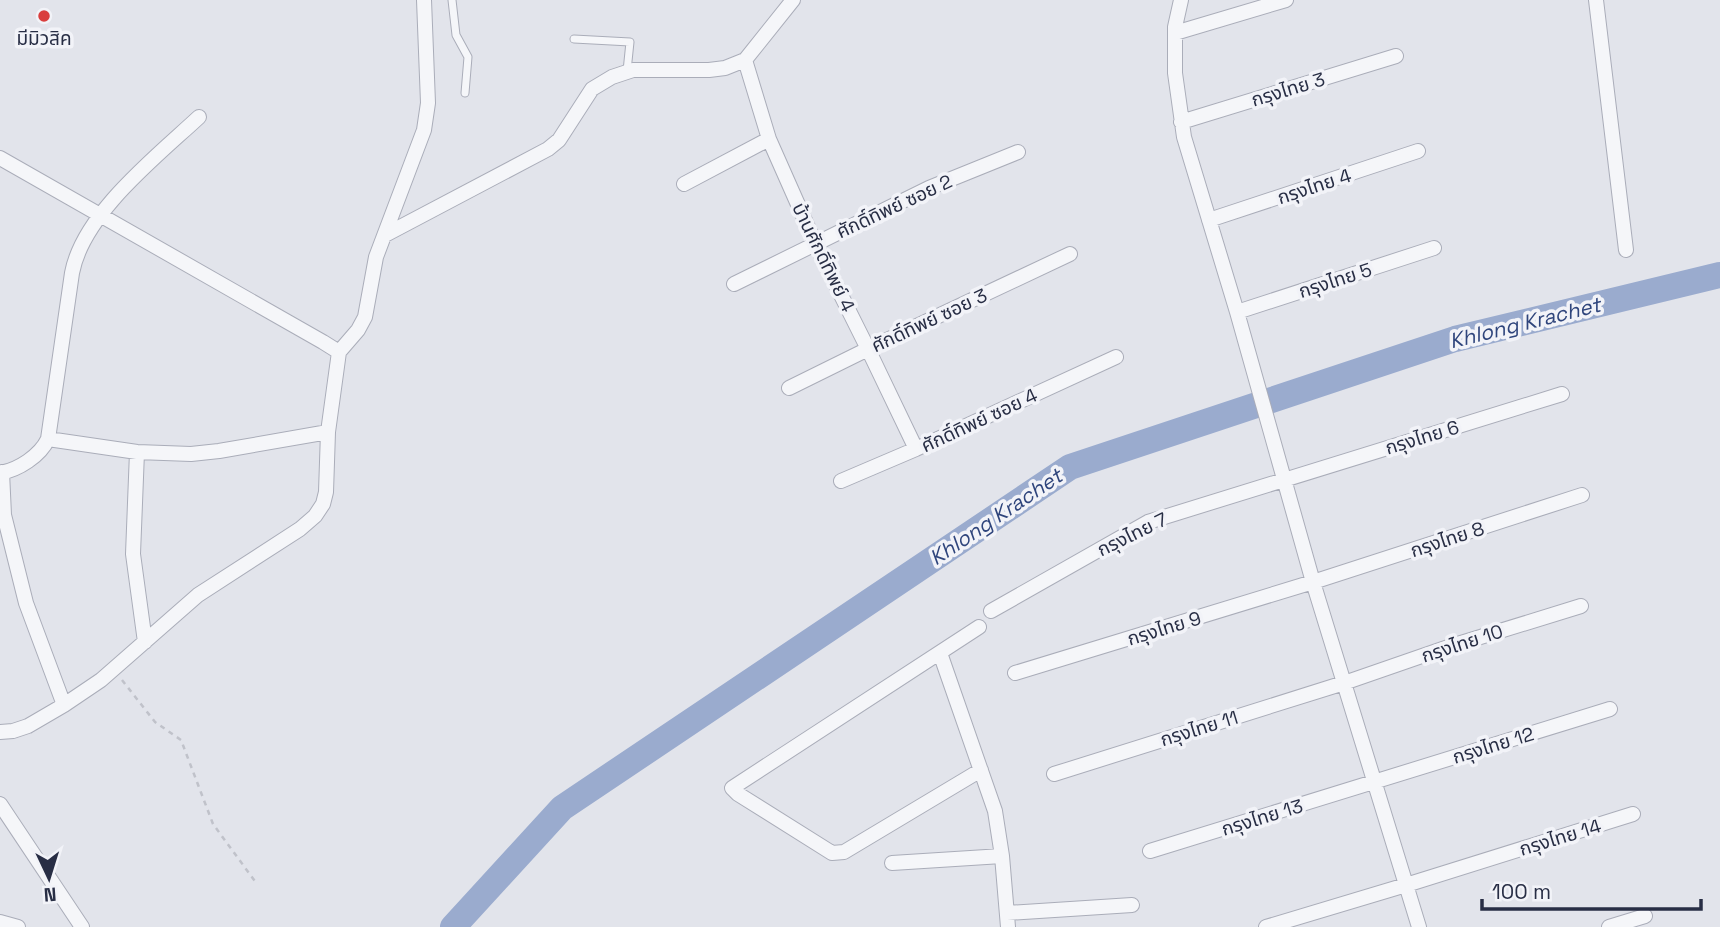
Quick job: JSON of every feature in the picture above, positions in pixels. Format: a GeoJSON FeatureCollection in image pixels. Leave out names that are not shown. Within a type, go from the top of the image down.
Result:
{"type":"FeatureCollection","features":[{"type":"Feature","properties":{"kind":"street"},"geometry":{"type":"LineString","coordinates":[[0,732],[28,726],[101,680],[198,595],[300,529],[315,516],[323,504],[326,492],[328,432],[339,352],[358,330],[365,317],[376,257],[427,116],[429,103],[424,0]]}},
{"type":"Feature","properties":{"kind":"street"},"geometry":{"type":"LineString","coordinates":[[385,235],[548,149],[559,140],[592,89],[611,77],[634,70],[725,68],[745,60],[793,0]]}},
{"type":"Feature","properties":{"kind":"street"},"geometry":{"type":"LineString","coordinates":[[1181,0],[1175,33],[1175,73],[1181,122],[1313,582],[1419,927]]}},
{"type":"Feature","properties":{"kind":"street"},"geometry":{"type":"LineString","coordinates":[[1175,33],[1286,0]]}},
{"type":"Feature","properties":{"kind":"street"},"geometry":{"type":"LineString","coordinates":[[1596,0],[1626,250]]}},
{"type":"Feature","properties":{"kind":"street","name":"กรุงไทย 3"},"geometry":{"type":"LineString","coordinates":[[1181,122],[1396,56]]}},
{"type":"Feature","properties":{"kind":"street","name":"บ้านศักดิ์ทิพย์ 4"},"geometry":{"type":"LineString","coordinates":[[745,60],[769,139],[815,243],[916,449]]}},
{"type":"Feature","properties":{"kind":"street"},"geometry":{"type":"LineString","coordinates":[[64,705],[26,603],[4,515],[1,472],[20,467],[46,445],[74,262],[84,239],[133,178],[199,117]]}},
{"type":"Feature","properties":{"kind":"street"},"geometry":{"type":"LineString","coordinates":[[684,184],[769,139]]}},
{"type":"Feature","properties":{"kind":"street","name":"ศักดิ์ทิพย์ ซอย 2"},"geometry":{"type":"LineString","coordinates":[[734,284],[929,188],[1018,152]]}},
{"type":"Feature","properties":{"kind":"street","name":"กรุงไทย 4"},"geometry":{"type":"LineString","coordinates":[[1209,220],[1418,152]]}},
{"type":"Feature","properties":{"kind":"street"},"geometry":{"type":"LineString","coordinates":[[0,158],[339,352]]}},
{"type":"Feature","properties":{"kind":"street","name":"กรุงไทย 5"},"geometry":{"type":"LineString","coordinates":[[1237,312],[1434,248]]}},
{"type":"Feature","properties":{"kind":"street","name":"ศักดิ์ทิพย์ ซอย 3"},"geometry":{"type":"LineString","coordinates":[[789,388],[1070,254]]}},
{"type":"Feature","properties":{"kind":"street","name":"ศักดิ์ทิพย์ ซอย 4"},"geometry":{"type":"LineString","coordinates":[[841,481],[1116,358]]}},
{"type":"Feature","properties":{"kind":"street","name":"กรุงไทย 6"},"geometry":{"type":"LineString","coordinates":[[1283,480],[1562,394]]}},
{"type":"Feature","properties":{"kind":"street"},"geometry":{"type":"LineString","coordinates":[[48,439],[137,452],[191,454],[328,432]]}},
{"type":"Feature","properties":{"kind":"street"},"geometry":{"type":"LineString","coordinates":[[137,452],[133,554],[145,642]]}},
{"type":"Feature","properties":{"kind":"street","name":"กรุงไทย 7"},"geometry":{"type":"LineString","coordinates":[[991,611],[1148,522],[1283,480]]}},
{"type":"Feature","properties":{"kind":"street","name":"กรุงไทย 8"},"geometry":{"type":"LineString","coordinates":[[1313,582],[1582,495]]}},
{"type":"Feature","properties":{"kind":"street","name":"กรุงไทย 9"},"geometry":{"type":"LineString","coordinates":[[1015,673],[1313,582]]}},
{"type":"Feature","properties":{"kind":"street","name":"กรุงไทย 10"},"geometry":{"type":"LineString","coordinates":[[1344,683],[1448,647],[1581,606]]}},
{"type":"Feature","properties":{"kind":"street"},"geometry":{"type":"LineString","coordinates":[[979,627],[732,788],[832,853],[844,852],[981,770]]}},
{"type":"Feature","properties":{"kind":"street"},"geometry":{"type":"LineString","coordinates":[[940,653],[995,811],[1008,920],[1132,905]]}},
{"type":"Feature","properties":{"kind":"street","name":"กรุงไทย 11"},"geometry":{"type":"LineString","coordinates":[[1054,774],[1344,683]]}},
{"type":"Feature","properties":{"kind":"street","name":"กรุงไทย 12"},"geometry":{"type":"LineString","coordinates":[[1375,782],[1610,709]]}},
{"type":"Feature","properties":{"kind":"street","name":"กรุงไทย 13"},"geometry":{"type":"LineString","coordinates":[[1150,851],[1375,782]]}},
{"type":"Feature","properties":{"kind":"street"},"geometry":{"type":"LineString","coordinates":[[0,804],[82,927]]}},
{"type":"Feature","properties":{"kind":"street","name":"กรุงไทย 14"},"geometry":{"type":"LineString","coordinates":[[1266,927],[1633,814]]}},
{"type":"Feature","properties":{"kind":"street"},"geometry":{"type":"LineString","coordinates":[[892,863],[1002,856]]}},
{"type":"Feature","properties":{"kind":"street"},"geometry":{"type":"LineString","coordinates":[[1609,927],[1645,916]]}},
{"type":"Feature","properties":{"kind":"street"},"geometry":{"type":"LineString","coordinates":[[0,922],[18,927]]}},
{"type":"Feature","properties":{"kind":"lane"},"geometry":{"type":"LineString","coordinates":[[452,0],[456,35],[468,57],[464,93]]}},
{"type":"Feature","properties":{"kind":"lane"},"geometry":{"type":"LineString","coordinates":[[574,39],[629,42],[627,72]]}},
{"type":"Feature","properties":{"kind":"path"},"geometry":{"type":"LineString","coordinates":[[113,669],[155,723],[181,740],[214,824],[257,884]]}},
{"type":"Feature","properties":{"kind":"waterway","name":"Khlong Krachet"},"geometry":{"type":"LineString","coordinates":[[453,927],[562,808],[1070,467],[1455,339],[1720,275]]}},
{"type":"Feature","properties":{"kind":"place","name":"มีมิวสิค"},"geometry":{"type":"Point","coordinates":[44,16]}}]}
